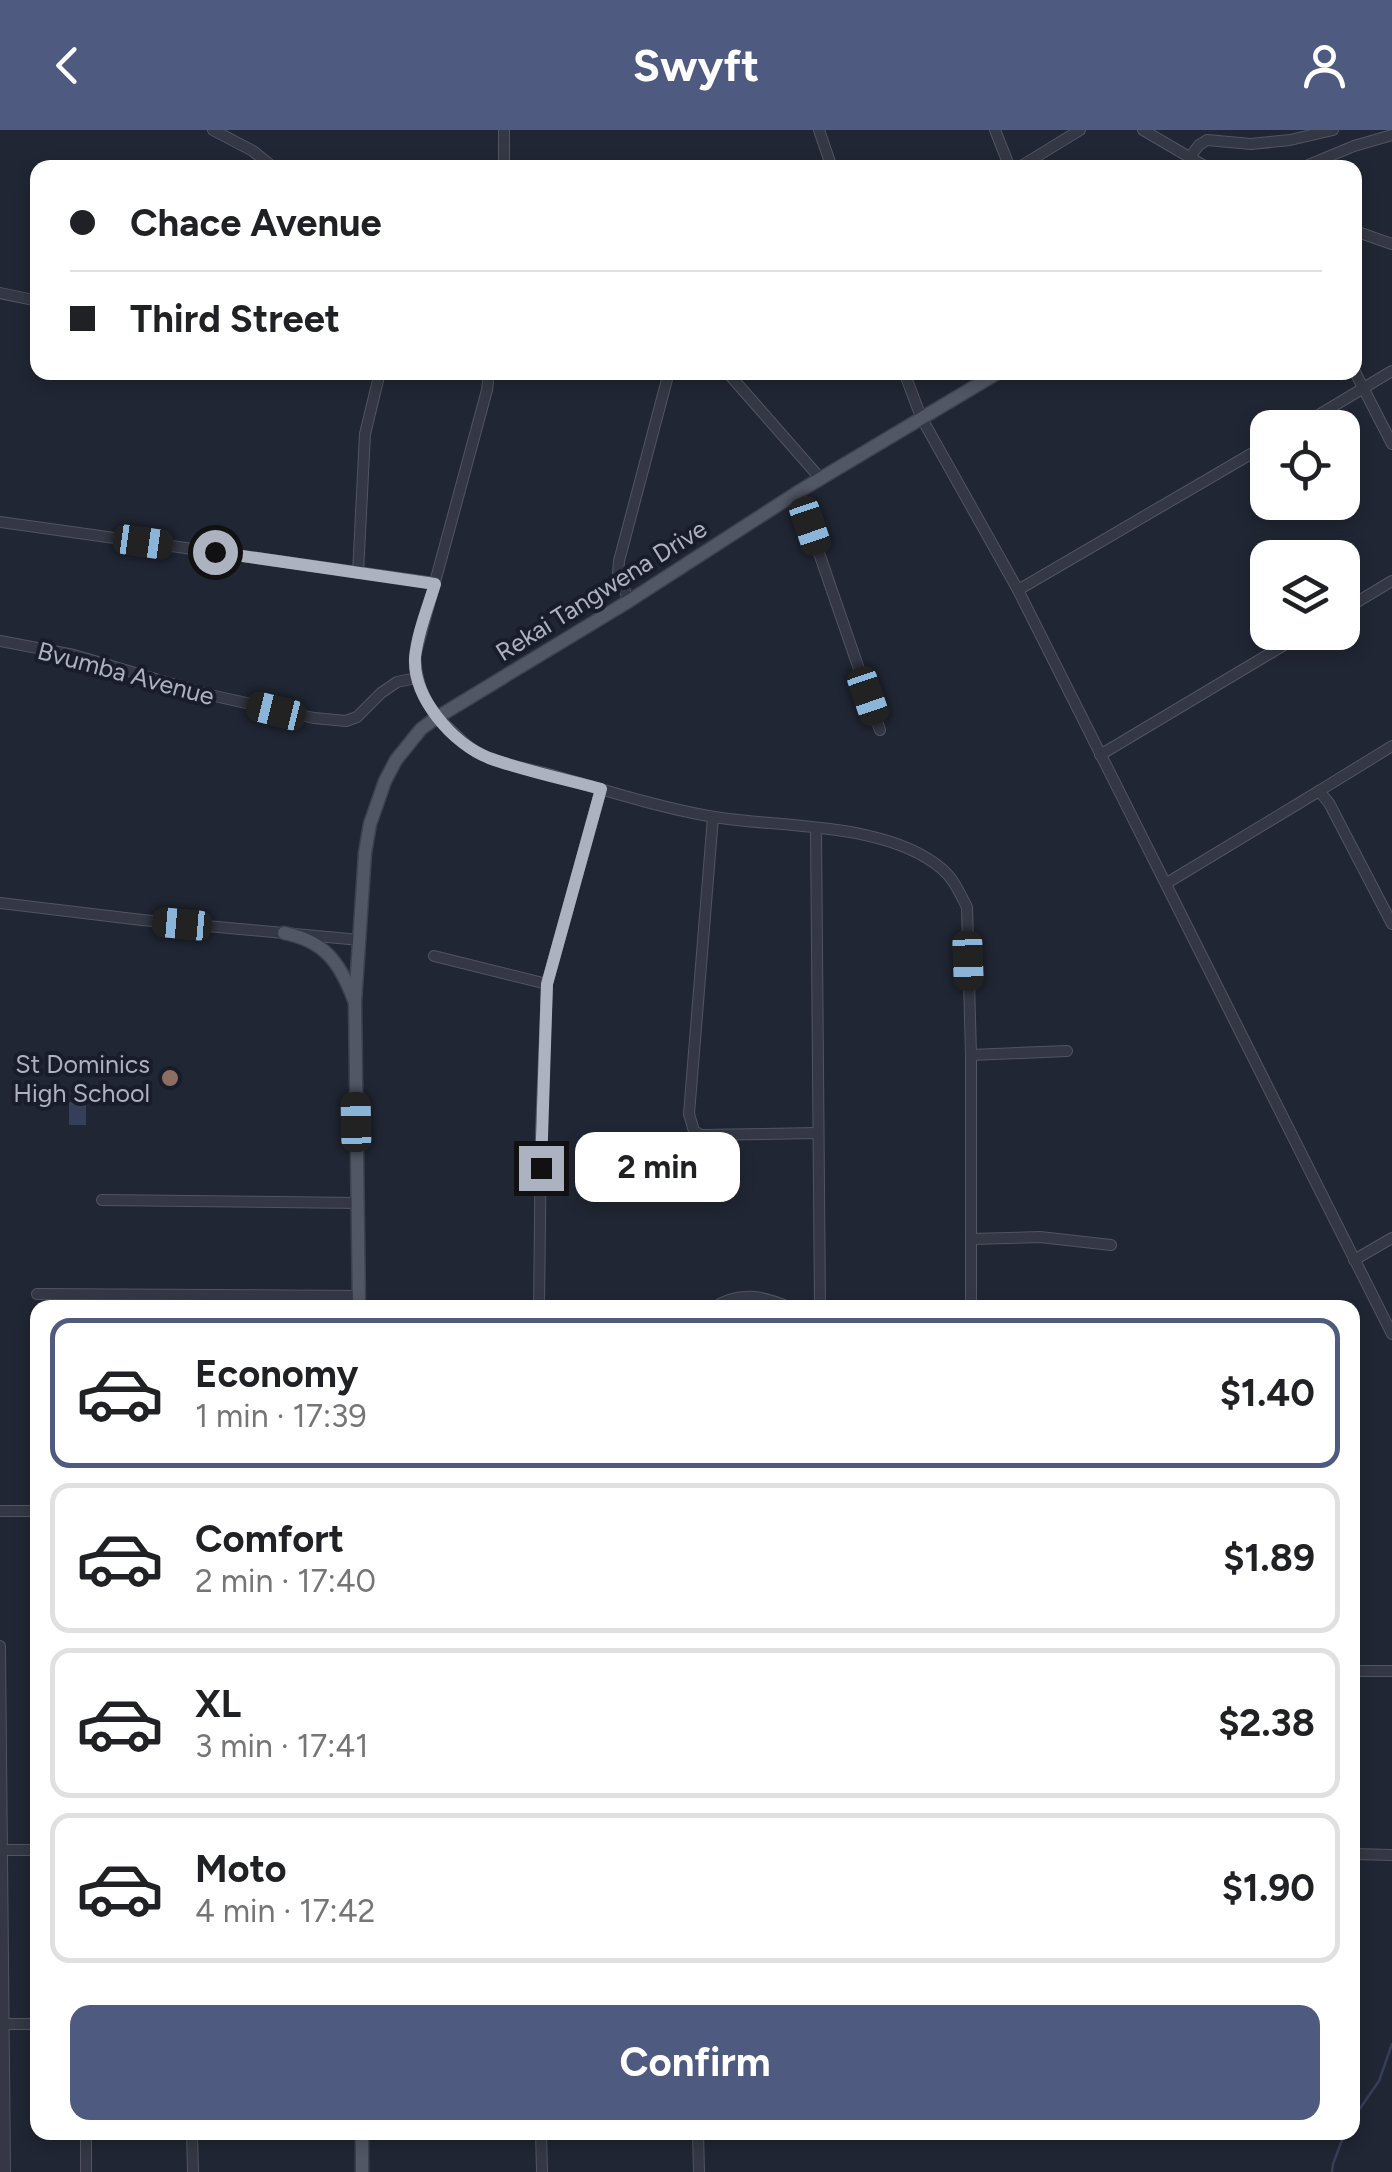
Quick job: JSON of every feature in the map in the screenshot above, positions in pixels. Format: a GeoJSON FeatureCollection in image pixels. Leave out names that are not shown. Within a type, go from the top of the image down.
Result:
{"type":"FeatureCollection","features":[{"type":"Feature","properties":{"kind":"main road","name":"Rekai Tangwena Drive"},"geometry":{"type":"LineString","coordinates":[[359,1300],[354,1002],[370,824],[396,760],[436,718],[984,380]]}},
{"type":"Feature","properties":{"kind":"main road"},"geometry":{"type":"LineString","coordinates":[[284,933],[301,936],[323,948],[344,974],[354,1002]]}},
{"type":"Feature","properties":{"kind":"main road"},"geometry":{"type":"LineString","coordinates":[[362,2140],[362,2172]]}},
{"type":"Feature","properties":{"kind":"street"},"geometry":{"type":"LineString","coordinates":[[213,130],[264,160]]}},
{"type":"Feature","properties":{"kind":"street"},"geometry":{"type":"LineString","coordinates":[[504,130],[504,160]]}},
{"type":"Feature","properties":{"kind":"street"},"geometry":{"type":"LineString","coordinates":[[819,130],[829,160]]}},
{"type":"Feature","properties":{"kind":"street"},"geometry":{"type":"LineString","coordinates":[[995,130],[1007,160]]}},
{"type":"Feature","properties":{"kind":"street"},"geometry":{"type":"LineString","coordinates":[[1031,160],[1080,130]]}},
{"type":"Feature","properties":{"kind":"street"},"geometry":{"type":"LineString","coordinates":[[1144,130],[1195,160]]}},
{"type":"Feature","properties":{"kind":"street"},"geometry":{"type":"LineString","coordinates":[[1190,157],[1207,140],[1251,144],[1333,130]]}},
{"type":"Feature","properties":{"kind":"street"},"geometry":{"type":"LineString","coordinates":[[1321,160],[1392,135]]}},
{"type":"Feature","properties":{"kind":"street"},"geometry":{"type":"LineString","coordinates":[[1362,233],[1392,244]]}},
{"type":"Feature","properties":{"kind":"street"},"geometry":{"type":"LineString","coordinates":[[0,293],[30,299]]}},
{"type":"Feature","properties":{"kind":"street"},"geometry":{"type":"LineString","coordinates":[[1327,410],[1392,371]]}},
{"type":"Feature","properties":{"kind":"street"},"geometry":{"type":"LineString","coordinates":[[358,572],[365,434],[378,380]]}},
{"type":"Feature","properties":{"kind":"street"},"geometry":{"type":"LineString","coordinates":[[488,380],[415,656],[421,693],[436,718],[470,748],[488,757],[713,817],[884,838],[943,870],[967,908],[971,1300]]}},
{"type":"Feature","properties":{"kind":"street"},"geometry":{"type":"LineString","coordinates":[[629,601],[618,574],[618,561],[668,380]]}},
{"type":"Feature","properties":{"kind":"street"},"geometry":{"type":"LineString","coordinates":[[734,380],[820,478]]}},
{"type":"Feature","properties":{"kind":"street"},"geometry":{"type":"LineString","coordinates":[[907,380],[921,417],[1018,590],[1392,1334]]}},
{"type":"Feature","properties":{"kind":"street"},"geometry":{"type":"LineString","coordinates":[[1359,380],[1392,444]]}},
{"type":"Feature","properties":{"kind":"street"},"geometry":{"type":"LineString","coordinates":[[1018,590],[1250,455]]}},
{"type":"Feature","properties":{"kind":"street"},"geometry":{"type":"LineString","coordinates":[[798,492],[880,730]]}},
{"type":"Feature","properties":{"kind":"street"},"geometry":{"type":"LineString","coordinates":[[0,522],[435,584]]}},
{"type":"Feature","properties":{"kind":"street"},"geometry":{"type":"LineString","coordinates":[[1360,600],[1392,581]]}},
{"type":"Feature","properties":{"kind":"street","name":"Bvumba Avenue"},"geometry":{"type":"LineString","coordinates":[[0,641],[74,655],[210,695],[314,718],[357,717],[380,692],[397,682],[416,678]]}},
{"type":"Feature","properties":{"kind":"street"},"geometry":{"type":"LineString","coordinates":[[1100,755],[1276,650]]}},
{"type":"Feature","properties":{"kind":"street"},"geometry":{"type":"LineString","coordinates":[[1167,883],[1392,746]]}},
{"type":"Feature","properties":{"kind":"street"},"geometry":{"type":"LineString","coordinates":[[539,1300],[547,984],[601,789]]}},
{"type":"Feature","properties":{"kind":"street"},"geometry":{"type":"LineString","coordinates":[[1319,791],[1329,802],[1392,924]]}},
{"type":"Feature","properties":{"kind":"street"},"geometry":{"type":"LineString","coordinates":[[713,817],[688,1114],[691,1124],[700,1135],[818,1134]]}},
{"type":"Feature","properties":{"kind":"street"},"geometry":{"type":"LineString","coordinates":[[816,829],[820,1300]]}},
{"type":"Feature","properties":{"kind":"street"},"geometry":{"type":"LineString","coordinates":[[0,903],[360,940]]}},
{"type":"Feature","properties":{"kind":"street"},"geometry":{"type":"LineString","coordinates":[[434,956],[547,984]]}},
{"type":"Feature","properties":{"kind":"street"},"geometry":{"type":"LineString","coordinates":[[971,1055],[1067,1052]]}},
{"type":"Feature","properties":{"kind":"street"},"geometry":{"type":"LineString","coordinates":[[102,1200],[358,1203]]}},
{"type":"Feature","properties":{"kind":"street"},"geometry":{"type":"LineString","coordinates":[[972,1239],[1040,1237],[1111,1245]]}},
{"type":"Feature","properties":{"kind":"street"},"geometry":{"type":"LineString","coordinates":[[1354,1260],[1392,1238]]}},
{"type":"Feature","properties":{"kind":"street"},"geometry":{"type":"LineString","coordinates":[[37,1294],[146,1300]]}},
{"type":"Feature","properties":{"kind":"street"},"geometry":{"type":"LineString","coordinates":[[727,1300],[745,1295],[773,1300]]}},
{"type":"Feature","properties":{"kind":"street"},"geometry":{"type":"LineString","coordinates":[[0,1511],[30,1511]]}},
{"type":"Feature","properties":{"kind":"street"},"geometry":{"type":"LineString","coordinates":[[0,1646],[6,2172]]}},
{"type":"Feature","properties":{"kind":"street"},"geometry":{"type":"LineString","coordinates":[[1360,1671],[1392,1671]]}},
{"type":"Feature","properties":{"kind":"street"},"geometry":{"type":"LineString","coordinates":[[2,1850],[30,1850]]}},
{"type":"Feature","properties":{"kind":"street"},"geometry":{"type":"LineString","coordinates":[[1360,1854],[1392,1855]]}},
{"type":"Feature","properties":{"kind":"street"},"geometry":{"type":"LineString","coordinates":[[5,2024],[30,2024]]}},
{"type":"Feature","properties":{"kind":"street"},"geometry":{"type":"LineString","coordinates":[[86,2140],[86,2172]]}},
{"type":"Feature","properties":{"kind":"street"},"geometry":{"type":"LineString","coordinates":[[192,2140],[193,2172]]}},
{"type":"Feature","properties":{"kind":"street"},"geometry":{"type":"LineString","coordinates":[[542,2140],[542,2172]]}},
{"type":"Feature","properties":{"kind":"street"},"geometry":{"type":"LineString","coordinates":[[698,2140],[698,2172]]}},
{"type":"Feature","properties":{"kind":"water"},"geometry":{"type":"Polygon","coordinates":[[[69,1102],[86,1102],[86,1125],[69,1125],[69,1102]]]}},
{"type":"Feature","properties":{"kind":"waterway"},"geometry":{"type":"LineString","coordinates":[[1360,2108],[1379,2081],[1392,2044]]}},
{"type":"Feature","properties":{"kind":"waterway"},"geometry":{"type":"LineString","coordinates":[[1332,2172],[1342,2140]]}},
{"type":"Feature","properties":{"kind":"place","name":"St Dominics High School"},"geometry":{"type":"Point","coordinates":[170,1078]}},
{"type":"Feature","properties":{"kind":"route"},"geometry":{"type":"LineString","coordinates":[[215,552],[435,584],[415,656],[421,693],[436,718],[470,748],[488,757],[601,789],[547,984],[541,1168]]}}]}
